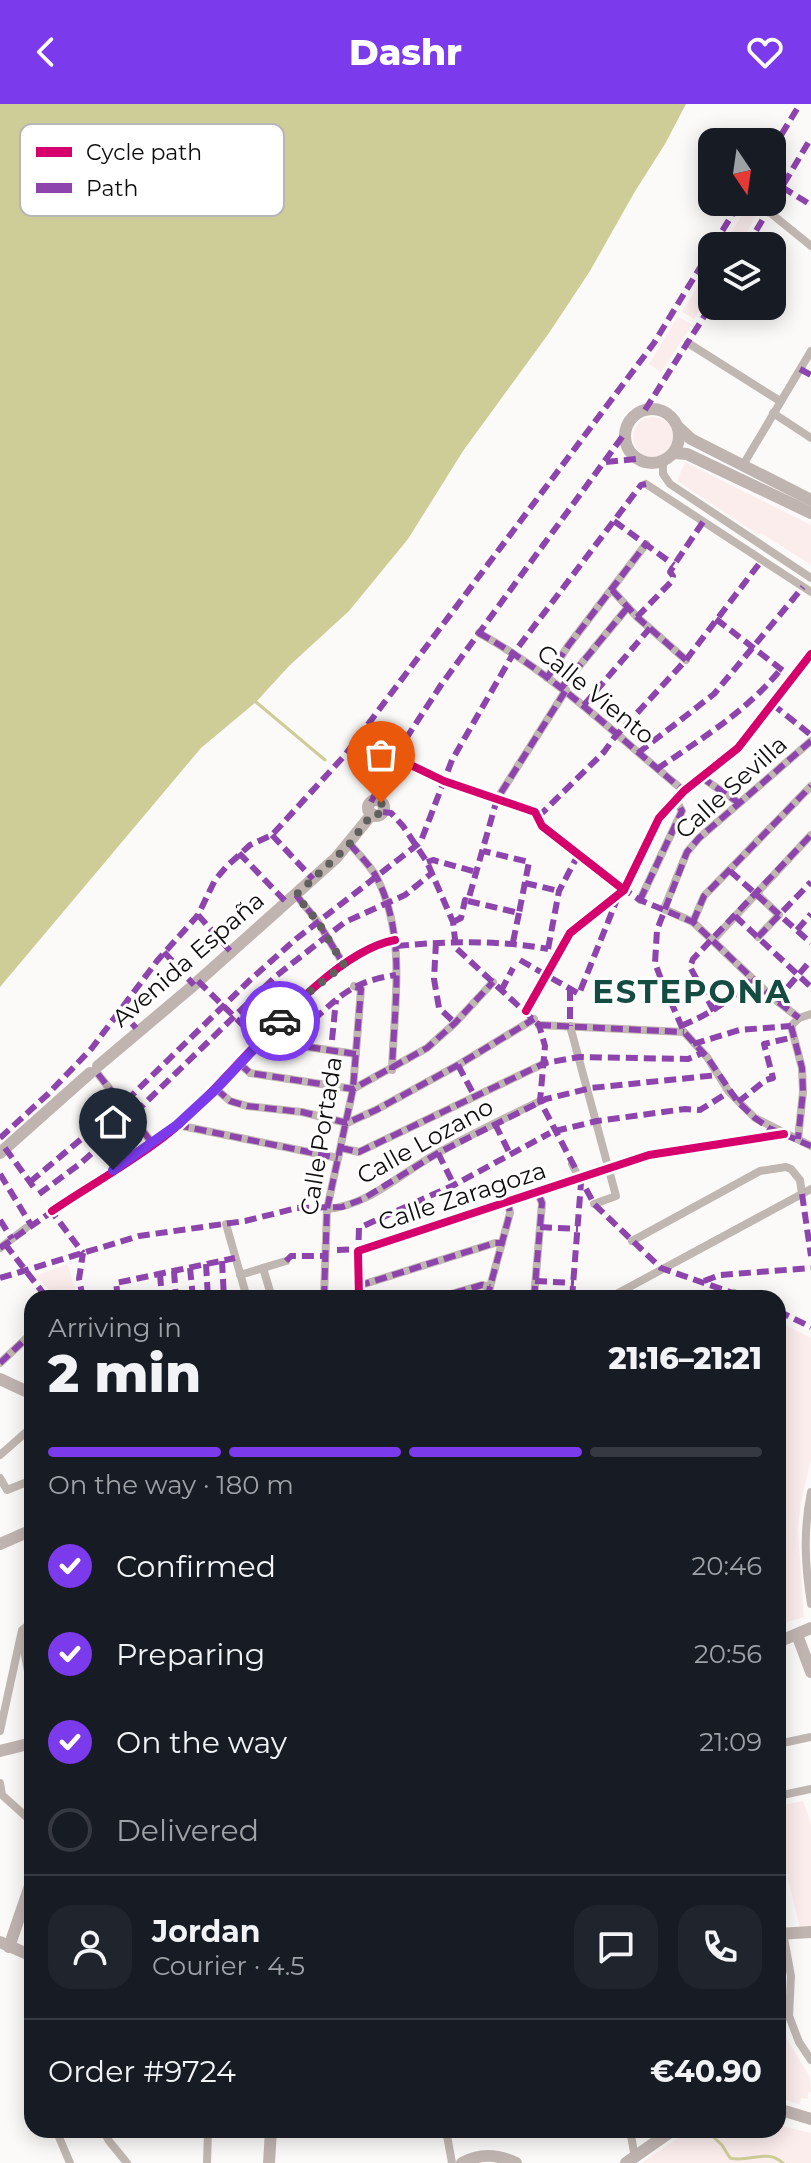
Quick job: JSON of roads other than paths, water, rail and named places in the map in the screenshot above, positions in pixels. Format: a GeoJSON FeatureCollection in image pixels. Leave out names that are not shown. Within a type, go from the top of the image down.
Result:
{"type":"FeatureCollection","features":[{"type":"Feature","properties":{"kind":"street"},"geometry":{"type":"LineString","coordinates":[[774,216],[811,246]]}},
{"type":"Feature","properties":{"kind":"street"},"geometry":{"type":"LineString","coordinates":[[688,343],[780,401]]}},
{"type":"Feature","properties":{"kind":"street"},"geometry":{"type":"LineString","coordinates":[[743,465],[811,351]]}},
{"type":"Feature","properties":{"kind":"street"},"geometry":{"type":"LineString","coordinates":[[678,427],[680,438],[674,453],[663,461],[643,462],[632,454],[625,438],[628,424],[637,414],[655,409],[669,415],[691,439],[743,465],[806,504]]}},
{"type":"Feature","properties":{"kind":"street"},"geometry":{"type":"LineString","coordinates":[[773,413],[811,438]]}},
{"type":"Feature","properties":{"kind":"street"},"geometry":{"type":"LineString","coordinates":[[674,453],[687,454],[806,504]]}},
{"type":"Feature","properties":{"kind":"street"},"geometry":{"type":"LineString","coordinates":[[646,484],[807,590],[810,578],[692,500],[665,478],[663,461]]}},
{"type":"Feature","properties":{"kind":"street"},"geometry":{"type":"LineString","coordinates":[[806,504],[811,484]]}},
{"type":"Feature","properties":{"kind":"street"},"geometry":{"type":"LineString","coordinates":[[680,507],[692,500]]}},
{"type":"Feature","properties":{"kind":"street"},"geometry":{"type":"LineString","coordinates":[[703,522],[710,512]]}},
{"type":"Feature","properties":{"kind":"street"},"geometry":{"type":"LineString","coordinates":[[547,678],[646,544]]}},
{"type":"Feature","properties":{"kind":"street"},"geometry":{"type":"LineString","coordinates":[[762,560],[769,550]]}},
{"type":"Feature","properties":{"kind":"street"},"geometry":{"type":"LineString","coordinates":[[612,590],[686,660]]}},
{"type":"Feature","properties":{"kind":"street"},"geometry":{"type":"LineString","coordinates":[[497,799],[564,689],[628,607]]}},
{"type":"Feature","properties":{"kind":"street","name":"Calle Viento"},"geometry":{"type":"LineString","coordinates":[[479,633],[564,689],[684,791]]}},
{"type":"Feature","properties":{"kind":"street"},"geometry":{"type":"LineString","coordinates":[[526,1011],[570,933],[624,890],[659,818],[684,791],[738,748],[811,654]]}},
{"type":"Feature","properties":{"kind":"street","name":"Calle Sevilla"},"geometry":{"type":"LineString","coordinates":[[693,922],[664,909],[687,852],[811,741]]}},
{"type":"Feature","properties":{"kind":"street"},"geometry":{"type":"LineString","coordinates":[[394,757],[444,781],[535,812],[542,826],[624,890]]}},
{"type":"Feature","properties":{"kind":"street"},"geometry":{"type":"LineString","coordinates":[[701,777],[739,803]]}},
{"type":"Feature","properties":{"kind":"street"},"geometry":{"type":"LineString","coordinates":[[799,1018],[773,998],[693,922],[704,896],[811,786]]}},
{"type":"Feature","properties":{"kind":"street"},"geometry":{"type":"LineString","coordinates":[[640,900],[682,811],[676,800]]}},
{"type":"Feature","properties":{"kind":"street","name":"Avenida España"},"geometry":{"type":"LineString","coordinates":[[0,1153],[296,895],[350,844],[372,814]]}},
{"type":"Feature","properties":{"kind":"street"},"geometry":{"type":"LineString","coordinates":[[713,940],[811,835]]}},
{"type":"Feature","properties":{"kind":"street"},"geometry":{"type":"LineString","coordinates":[[669,841],[687,852]]}},
{"type":"Feature","properties":{"kind":"street"},"geometry":{"type":"LineString","coordinates":[[350,844],[377,878],[387,903],[395,940],[392,1070]]}},
{"type":"Feature","properties":{"kind":"street"},"geometry":{"type":"LineString","coordinates":[[756,893],[779,915],[758,937]]}},
{"type":"Feature","properties":{"kind":"street"},"geometry":{"type":"LineString","coordinates":[[296,895],[318,922],[344,965]]}},
{"type":"Feature","properties":{"kind":"street"},"geometry":{"type":"LineString","coordinates":[[52,1211],[177,1125],[216,1089],[304,996],[378,943],[395,940]]}},
{"type":"Feature","properties":{"kind":"street"},"geometry":{"type":"LineString","coordinates":[[240,1064],[250,1073],[353,1089],[427,1048],[493,982]]}},
{"type":"Feature","properties":{"kind":"street","name":"Calle Portada"},"geometry":{"type":"LineString","coordinates":[[324,1290],[327,1209],[353,1089],[361,989],[354,986]]}},
{"type":"Feature","properties":{"kind":"street"},"geometry":{"type":"LineString","coordinates":[[798,1139],[802,1068],[791,1026],[799,1018],[811,1014]]}},
{"type":"Feature","properties":{"kind":"street"},"geometry":{"type":"LineString","coordinates":[[216,1089],[230,1101],[247,1106],[302,1112],[347,1123],[536,1022],[684,1032],[707,1057],[738,1102],[755,1118],[811,1146]]}},
{"type":"Feature","properties":{"kind":"street"},"geometry":{"type":"LineString","coordinates":[[570,1026],[616,1196],[594,1204]]}},
{"type":"Feature","properties":{"kind":"street"},"geometry":{"type":"LineString","coordinates":[[297,1034],[301,1046],[356,1054]]}},
{"type":"Feature","properties":{"kind":"street"},"geometry":{"type":"LineString","coordinates":[[341,1148],[359,1152],[545,1063]]}},
{"type":"Feature","properties":{"kind":"street"},"geometry":{"type":"LineString","coordinates":[[95,1071],[153,1144]]}},
{"type":"Feature","properties":{"kind":"street","name":"Calle Lozano"},"geometry":{"type":"LineString","coordinates":[[327,1209],[363,1199],[438,1153],[540,1101]]}},
{"type":"Feature","properties":{"kind":"street"},"geometry":{"type":"LineString","coordinates":[[177,1125],[338,1158]]}},
{"type":"Feature","properties":{"kind":"street","name":"Calle Zaragoza"},"geometry":{"type":"LineString","coordinates":[[358,1286],[358,1251],[649,1155],[784,1134]]}},
{"type":"Feature","properties":{"kind":"street"},"geometry":{"type":"LineString","coordinates":[[572,1164],[579,1178]]}},
{"type":"Feature","properties":{"kind":"street"},"geometry":{"type":"LineString","coordinates":[[632,1241],[760,1171],[791,1169],[800,1180],[802,1194]]}},
{"type":"Feature","properties":{"kind":"street"},"geometry":{"type":"LineString","coordinates":[[623,1290],[811,1189]]}},
{"type":"Feature","properties":{"kind":"street"},"geometry":{"type":"LineString","coordinates":[[535,1290],[542,1203],[538,1193]]}},
{"type":"Feature","properties":{"kind":"street"},"geometry":{"type":"LineString","coordinates":[[489,1290],[510,1213],[508,1202]]}},
{"type":"Feature","properties":{"kind":"street"},"geometry":{"type":"LineString","coordinates":[[226,1224],[245,1290]]}},
{"type":"Feature","properties":{"kind":"street"},"geometry":{"type":"LineString","coordinates":[[0,1248],[26,1228]]}},
{"type":"Feature","properties":{"kind":"street"},"geometry":{"type":"LineString","coordinates":[[358,1290],[358,1286],[502,1243]]}},
{"type":"Feature","properties":{"kind":"street"},"geometry":{"type":"LineString","coordinates":[[240,1275],[286,1261]]}},
{"type":"Feature","properties":{"kind":"street"},"geometry":{"type":"LineString","coordinates":[[263,1268],[270,1290]]}},
{"type":"Feature","properties":{"kind":"street"},"geometry":{"type":"LineString","coordinates":[[465,1290],[482,1285],[490,1287]]}},
{"type":"Feature","properties":{"kind":"street"},"geometry":{"type":"LineString","coordinates":[[0,1363],[24,1340]]}},
{"type":"Feature","properties":{"kind":"street"},"geometry":{"type":"LineString","coordinates":[[0,1379],[24,1390]]}},
{"type":"Feature","properties":{"kind":"street"},"geometry":{"type":"LineString","coordinates":[[0,1455],[24,1434]]}},
{"type":"Feature","properties":{"kind":"street"},"geometry":{"type":"LineString","coordinates":[[0,1478],[7,1490],[24,1483]]}},
{"type":"Feature","properties":{"kind":"street"},"geometry":{"type":"LineString","coordinates":[[811,1492],[806,1518],[805,1561],[811,1604]]}},
{"type":"Feature","properties":{"kind":"street"},"geometry":{"type":"LineString","coordinates":[[0,1544],[24,1534]]}},
{"type":"Feature","properties":{"kind":"street"},"geometry":{"type":"LineString","coordinates":[[0,1731],[24,1628]]}},
{"type":"Feature","properties":{"kind":"street"},"geometry":{"type":"LineString","coordinates":[[786,1640],[806,1633],[811,1672]]}},
{"type":"Feature","properties":{"kind":"street"},"geometry":{"type":"LineString","coordinates":[[21,1638],[24,1644]]}},
{"type":"Feature","properties":{"kind":"street"},"geometry":{"type":"LineString","coordinates":[[786,1742],[811,1737]]}},
{"type":"Feature","properties":{"kind":"street"},"geometry":{"type":"LineString","coordinates":[[0,1751],[24,1745]]}},
{"type":"Feature","properties":{"kind":"street"},"geometry":{"type":"LineString","coordinates":[[0,1783],[2,1795],[24,1815]]}},
{"type":"Feature","properties":{"kind":"street"},"geometry":{"type":"LineString","coordinates":[[786,1794],[811,1789]]}},
{"type":"Feature","properties":{"kind":"street"},"geometry":{"type":"LineString","coordinates":[[24,1899],[4,1945],[24,1953]]}},
{"type":"Feature","properties":{"kind":"street"},"geometry":{"type":"LineString","coordinates":[[786,1934],[811,1932]]}},
{"type":"Feature","properties":{"kind":"street"},"geometry":{"type":"LineString","coordinates":[[786,1955],[791,1976],[789,2016],[799,2042],[811,2060]]}},
{"type":"Feature","properties":{"kind":"street"},"geometry":{"type":"LineString","coordinates":[[786,2111],[811,2119]]}},
{"type":"Feature","properties":{"kind":"street"},"geometry":{"type":"LineString","coordinates":[[59,2138],[70,2163]]}},
{"type":"Feature","properties":{"kind":"street"},"geometry":{"type":"LineString","coordinates":[[107,2138],[127,2163]]}},
{"type":"Feature","properties":{"kind":"street"},"geometry":{"type":"LineString","coordinates":[[207,2163],[208,2138]]}},
{"type":"Feature","properties":{"kind":"street"},"geometry":{"type":"LineString","coordinates":[[269,2163],[271,2138]]}},
{"type":"Feature","properties":{"kind":"street"},"geometry":{"type":"LineString","coordinates":[[447,2138],[452,2163]]}},
{"type":"Feature","properties":{"kind":"street"},"geometry":{"type":"LineString","coordinates":[[630,2138],[630,2160]]}},
{"type":"Feature","properties":{"kind":"street"},"geometry":{"type":"LineString","coordinates":[[630,2160],[662,2138]]}},
{"type":"Feature","properties":{"kind":"street"},"geometry":{"type":"LineString","coordinates":[[462,2163],[478,2155],[493,2155],[516,2163]]}},
{"type":"Feature","properties":{"kind":"waterway"},"geometry":{"type":"LineString","coordinates":[[256,702],[325,760]]}},
{"type":"Feature","properties":{"kind":"waterway"},"geometry":{"type":"LineString","coordinates":[[715,2138],[730,2158],[764,2156],[783,2163]]}},
{"type":"Feature","properties":{"kind":"district","name":"ESTEPONA"},"geometry":{"type":"Point","coordinates":[692,991]}}]}
